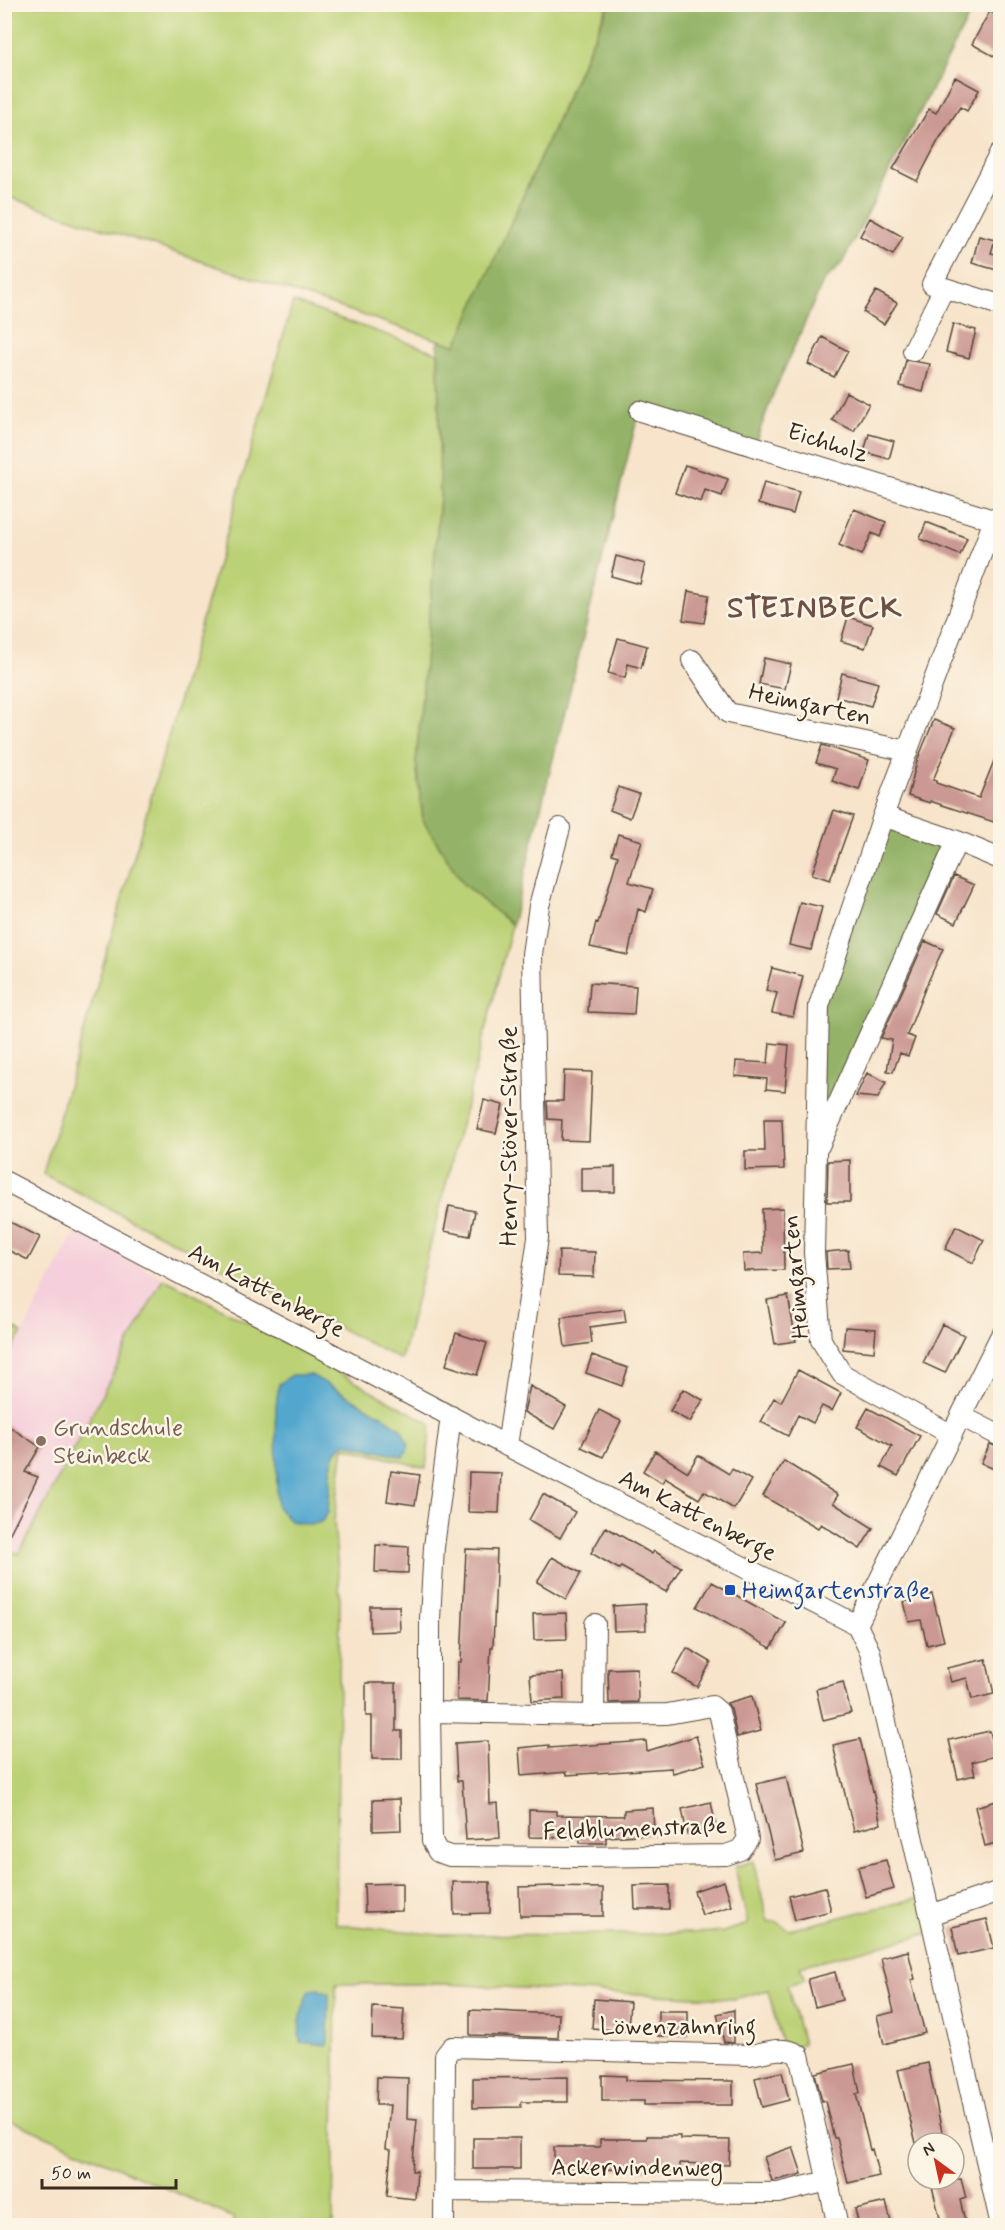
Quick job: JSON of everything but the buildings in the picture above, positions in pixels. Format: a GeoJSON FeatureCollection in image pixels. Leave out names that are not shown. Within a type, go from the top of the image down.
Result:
{"type":"FeatureCollection","features":[{"type":"Feature","properties":{"kind":"street"},"geometry":{"type":"LineString","coordinates":[[1000,153],[932,284],[1000,305]]}},
{"type":"Feature","properties":{"kind":"street"},"geometry":{"type":"LineString","coordinates":[[913,351],[944,288]]}},
{"type":"Feature","properties":{"kind":"street","name":"Eichholz"},"geometry":{"type":"LineString","coordinates":[[640,411],[997,521]]}},
{"type":"Feature","properties":{"kind":"street","name":"Heimgarten"},"geometry":{"type":"LineString","coordinates":[[952,1435],[842,1374],[821,1340],[814,1253],[819,1006],[884,816],[997,521]]}},
{"type":"Feature","properties":{"kind":"street","name":"Heimgarten"},"geometry":{"type":"LineString","coordinates":[[692,660],[728,713],[908,752]]}},
{"type":"Feature","properties":{"kind":"street"},"geometry":{"type":"LineString","coordinates":[[884,816],[957,841],[1000,859]]}},
{"type":"Feature","properties":{"kind":"street","name":"Henry-Stöver-Straße"},"geometry":{"type":"LineString","coordinates":[[507,1446],[538,1238],[532,954],[539,906],[560,828]]}},
{"type":"Feature","properties":{"kind":"street","name":"Heimgarten"},"geometry":{"type":"LineString","coordinates":[[815,1154],[957,841]]}},
{"type":"Feature","properties":{"kind":"street","name":"Am Kattenberge"},"geometry":{"type":"LineString","coordinates":[[4,1181],[507,1446],[857,1625]]}},
{"type":"Feature","properties":{"kind":"street"},"geometry":{"type":"LineString","coordinates":[[1000,1337],[857,1625],[870,1652],[930,1915],[992,2147],[1000,2221]]}},
{"type":"Feature","properties":{"kind":"street","name":"Feldblumenstraße"},"geometry":{"type":"LineString","coordinates":[[430,1712],[667,1714],[712,1706],[719,1712],[748,1839],[740,1850],[726,1855],[450,1856],[438,1852],[432,1841],[430,1712],[430,1619],[434,1547],[451,1416]]}},
{"type":"Feature","properties":{"kind":"street"},"geometry":{"type":"LineString","coordinates":[[961,1416],[1000,1436]]}},
{"type":"Feature","properties":{"kind":"street"},"geometry":{"type":"LineString","coordinates":[[594,1715],[595,1624]]}},
{"type":"Feature","properties":{"kind":"street"},"geometry":{"type":"LineString","coordinates":[[930,1915],[1000,1891]]}},
{"type":"Feature","properties":{"kind":"street","name":"Löwenzahnring"},"geometry":{"type":"LineString","coordinates":[[445,2191],[445,2056],[452,2047],[750,2055],[783,2049],[791,2050],[799,2055],[838,2226]]}},
{"type":"Feature","properties":{"kind":"street","name":"Ackerwindenweg"},"geometry":{"type":"LineString","coordinates":[[445,2191],[778,2193],[828,2181]]}},
{"type":"Feature","properties":{"kind":"street"},"geometry":{"type":"LineString","coordinates":[[444,2226],[445,2191]]}},
{"type":"Feature","properties":{"kind":"shaded area","name":"Grundschule Steinbeck"},"geometry":{"type":"Polygon","coordinates":[[[76,1229],[163,1278],[18,1555],[5,1548],[4,1322],[23,1333],[76,1229]]]}},
{"type":"Feature","properties":{"kind":"green space"},"geometry":{"type":"Polygon","coordinates":[[[5,5],[608,5],[456,346],[5,196],[5,5]]]}},
{"type":"Feature","properties":{"kind":"green space"},"geometry":{"type":"Polygon","coordinates":[[[609,5],[975,5],[842,263],[823,282],[774,392],[754,446],[639,411],[512,925],[463,884],[423,820],[416,762],[440,498],[438,340],[456,345],[609,5]]]}},
{"type":"Feature","properties":{"kind":"green space"},"geometry":{"type":"Polygon","coordinates":[[[293,302],[438,353],[440,498],[416,762],[423,820],[463,884],[512,925],[401,1360],[43,1174],[293,302]]]}},
{"type":"Feature","properties":{"kind":"green space"},"geometry":{"type":"Polygon","coordinates":[[[883,816],[957,841],[815,1154],[819,1006],[883,816]]]}},
{"type":"Feature","properties":{"kind":"green space"},"geometry":{"type":"Polygon","coordinates":[[[163,1278],[277,1338],[431,1424],[426,1468],[344,1447],[334,1521],[340,1598],[336,1924],[440,1935],[723,1932],[748,1924],[735,1867],[753,1861],[768,1922],[776,1921],[789,1930],[926,1896],[934,1932],[800,1966],[805,1980],[787,1985],[803,2044],[783,2049],[768,1990],[734,1999],[445,1984],[336,1984],[333,2225],[231,2225],[234,2218],[5,2118],[4,1548],[19,1554],[163,1278]]]}},
{"type":"Feature","properties":{"kind":"green space"},"geometry":{"type":"Polygon","coordinates":[[[5,1322],[22,1333],[5,1360],[5,1322]]]}},
{"type":"Feature","properties":{"kind":"water"},"geometry":{"type":"Polygon","coordinates":[[[292,1375],[311,1375],[383,1416],[401,1429],[409,1445],[404,1457],[345,1443],[336,1451],[332,1463],[328,1513],[321,1522],[310,1525],[290,1521],[277,1507],[276,1406],[279,1384],[292,1375]]]}},
{"type":"Feature","properties":{"kind":"water"},"geometry":{"type":"Polygon","coordinates":[[[318,1989],[329,1994],[328,2045],[300,2042],[300,2022],[305,2002],[310,1990],[318,1989]]]}},
{"type":"Feature","properties":{"kind":"place","name":"Grundschule Steinbeck"},"geometry":{"type":"Point","coordinates":[41,1441]}},
{"type":"Feature","properties":{"kind":"place","name":"Heimgartenstraße"},"geometry":{"type":"Point","coordinates":[730,1590]}},
{"type":"Feature","properties":{"kind":"district","name":"STEINBECK"},"geometry":{"type":"Point","coordinates":[815,607]}}]}
